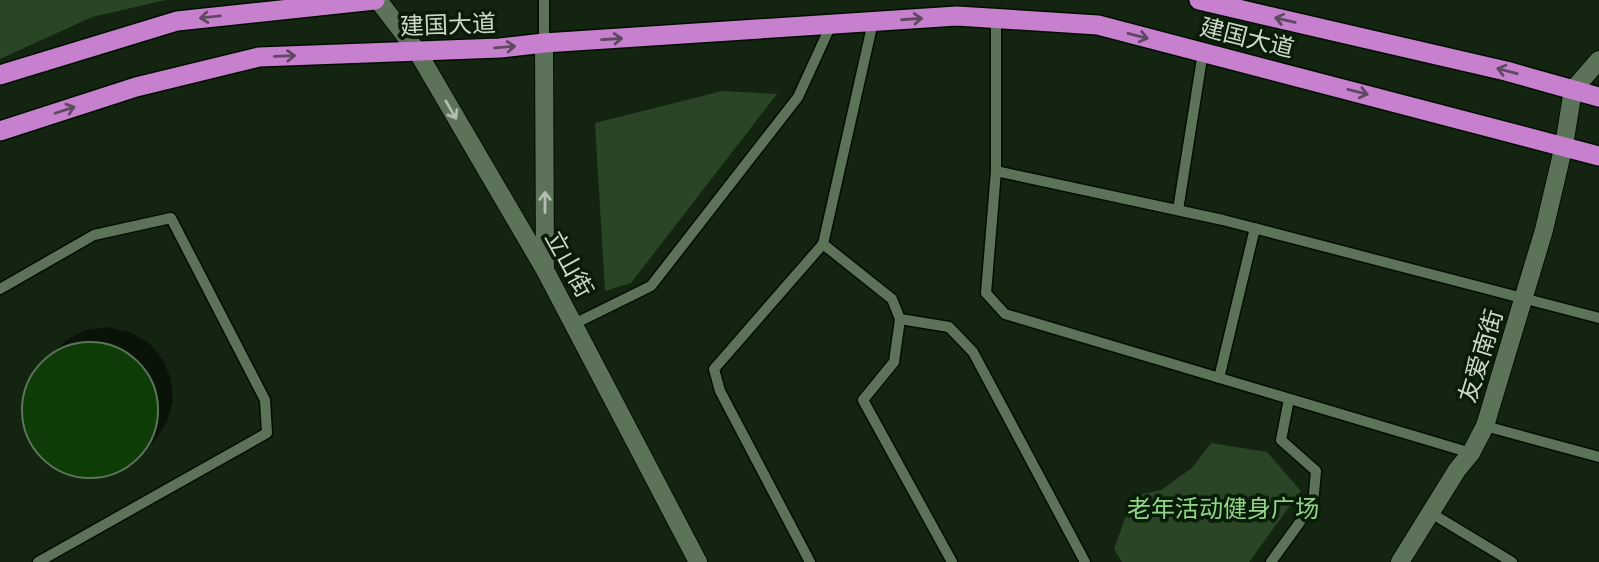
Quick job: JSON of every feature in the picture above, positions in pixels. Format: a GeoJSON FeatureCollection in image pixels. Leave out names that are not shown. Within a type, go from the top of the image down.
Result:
{"type":"FeatureCollection","features":[{"type":"Feature","properties":{"kind":"highway","name":"建国大道"},"geometry":{"type":"LineString","coordinates":[[0,75],[177,20],[377,0]]}},
{"type":"Feature","properties":{"kind":"highway","name":"建国大道"},"geometry":{"type":"LineString","coordinates":[[1199,0],[1506,71],[1599,97]]}},
{"type":"Feature","properties":{"kind":"highway","name":"建国大道"},"geometry":{"type":"LineString","coordinates":[[0,131],[136,86],[259,57],[500,48],[957,16],[1098,25],[1599,156]]}},
{"type":"Feature","properties":{"kind":"street","name":"立山街"},"geometry":{"type":"LineString","coordinates":[[377,0],[417,51],[545,270],[698,562]]}},
{"type":"Feature","properties":{"kind":"street"},"geometry":{"type":"LineString","coordinates":[[544,43],[545,270]]}},
{"type":"Feature","properties":{"kind":"street"},"geometry":{"type":"LineString","coordinates":[[1573,90],[1599,60]]}},
{"type":"Feature","properties":{"kind":"street","name":"友爱南街"},"geometry":{"type":"LineString","coordinates":[[1400,562],[1457,470],[1471,453],[1485,426],[1544,230],[1573,90]]}},
{"type":"Feature","properties":{"kind":"lane"},"geometry":{"type":"LineString","coordinates":[[544,0],[544,43]]}},
{"type":"Feature","properties":{"kind":"lane"},"geometry":{"type":"LineString","coordinates":[[996,19],[996,171],[986,293],[1004,314],[1471,453]]}},
{"type":"Feature","properties":{"kind":"lane"},"geometry":{"type":"LineString","coordinates":[[810,562],[720,391],[714,369],[823,244],[873,22]]}},
{"type":"Feature","properties":{"kind":"lane"},"geometry":{"type":"LineString","coordinates":[[574,324],[651,286],[798,97],[831,25]]}},
{"type":"Feature","properties":{"kind":"lane"},"geometry":{"type":"LineString","coordinates":[[1178,210],[1203,52]]}},
{"type":"Feature","properties":{"kind":"lane"},"geometry":{"type":"LineString","coordinates":[[996,171],[1255,228],[1599,318]]}},
{"type":"Feature","properties":{"kind":"lane"},"geometry":{"type":"LineString","coordinates":[[0,289],[94,235],[171,218],[265,400],[267,433],[38,562]]}},
{"type":"Feature","properties":{"kind":"lane"},"geometry":{"type":"LineString","coordinates":[[1219,378],[1255,228]]}},
{"type":"Feature","properties":{"kind":"lane"},"geometry":{"type":"LineString","coordinates":[[823,244],[892,299],[900,319],[894,362],[863,400],[952,562]]}},
{"type":"Feature","properties":{"kind":"lane"},"geometry":{"type":"LineString","coordinates":[[900,319],[948,327],[973,352],[1086,562]]}},
{"type":"Feature","properties":{"kind":"lane"},"geometry":{"type":"LineString","coordinates":[[1271,562],[1313,504],[1316,471],[1281,440],[1289,399]]}},
{"type":"Feature","properties":{"kind":"lane"},"geometry":{"type":"LineString","coordinates":[[1485,426],[1599,457]]}},
{"type":"Feature","properties":{"kind":"lane"},"geometry":{"type":"LineString","coordinates":[[1431,513],[1512,562]]}},
{"type":"Feature","properties":{"kind":"green space"},"geometry":{"type":"Polygon","coordinates":[[[0,0],[166,0],[92,17],[0,59],[0,0]]]}},
{"type":"Feature","properties":{"kind":"green space"},"geometry":{"type":"Polygon","coordinates":[[[722,91],[777,94],[631,283],[605,291],[595,123],[722,91]]]}},
{"type":"Feature","properties":{"kind":"green space","name":"老年活动健身广场"},"geometry":{"type":"Polygon","coordinates":[[[1211,443],[1267,452],[1301,491],[1249,562],[1122,562],[1114,549],[1133,496],[1161,490],[1192,468],[1211,443]]]}},
{"type":"Feature","properties":{"kind":"building"},"geometry":{"type":"Polygon","coordinates":[[[90,342],[116,347],[138,362],[153,384],[158,410],[153,436],[138,458],[116,473],[90,478],[64,473],[42,458],[27,436],[22,410],[27,384],[42,362],[64,347],[90,342]]]}}]}
